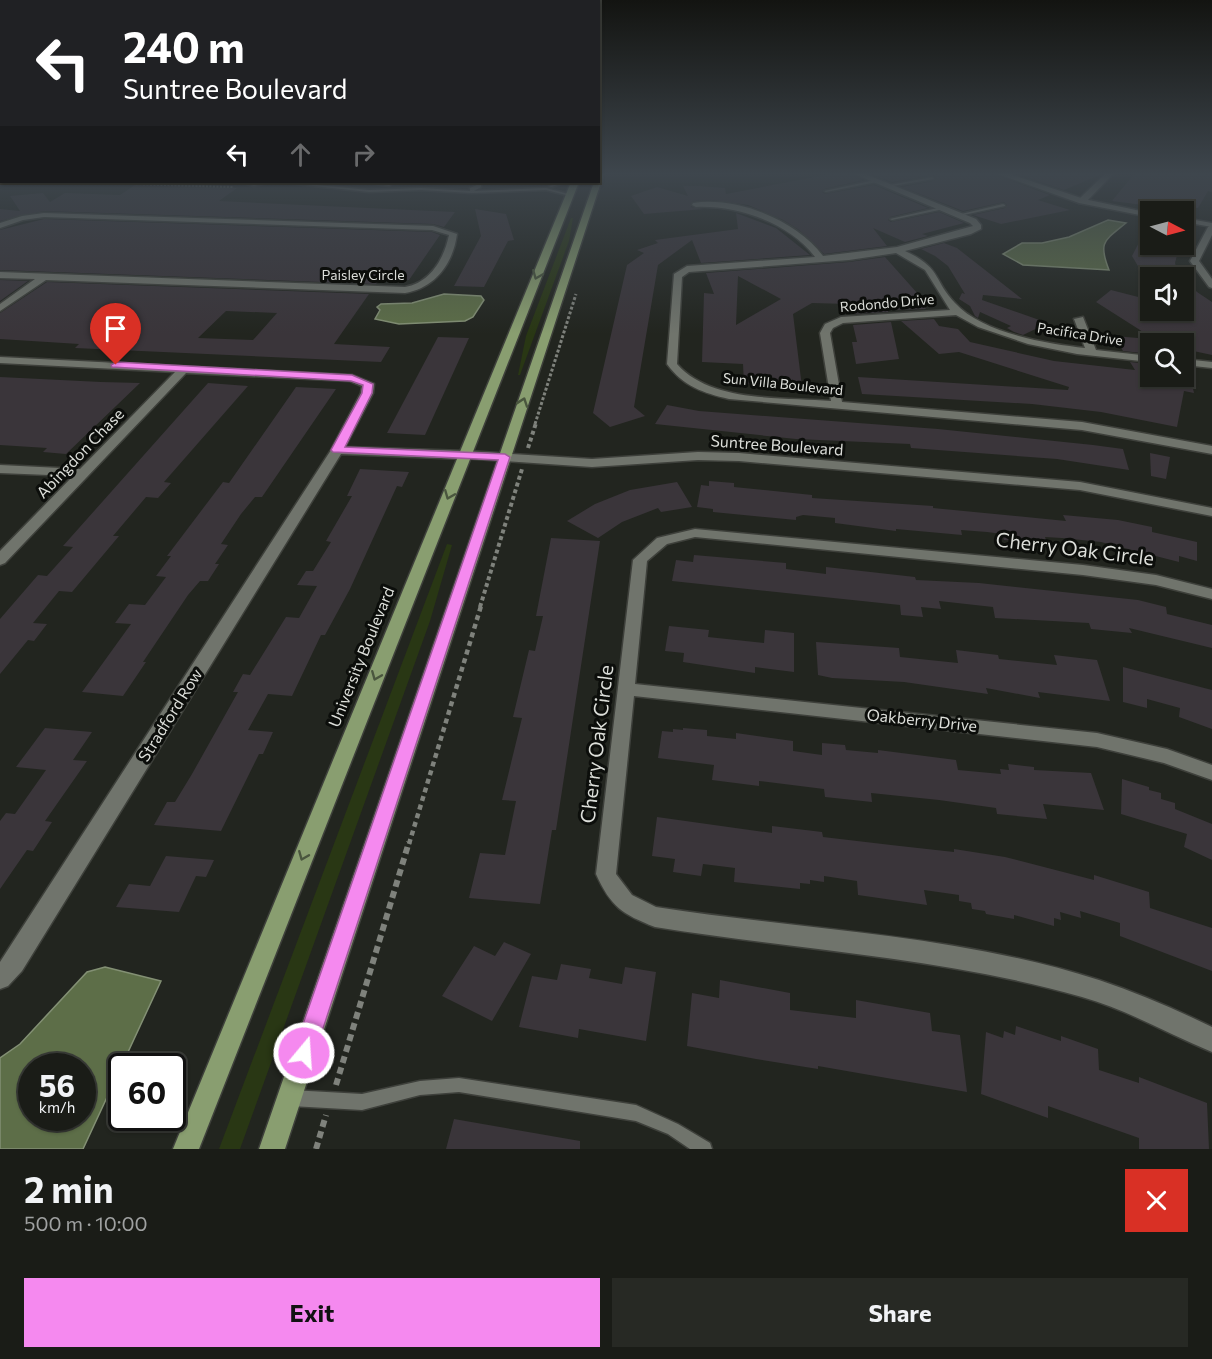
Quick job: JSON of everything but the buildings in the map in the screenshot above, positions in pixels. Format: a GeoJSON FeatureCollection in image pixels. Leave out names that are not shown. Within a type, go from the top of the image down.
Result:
{"type":"FeatureCollection","features":[{"type":"Feature","properties":{"kind":"main road","name":"University Boulevard"},"geometry":{"type":"LineString","coordinates":[[186,1149],[559,227]]}},
{"type":"Feature","properties":{"kind":"main road"},"geometry":{"type":"LineString","coordinates":[[579,227],[580,233]]}},
{"type":"Feature","properties":{"kind":"main road"},"geometry":{"type":"LineString","coordinates":[[272,1149],[582,227]]}},
{"type":"Feature","properties":{"kind":"street","name":"Paisley Circle"},"geometry":{"type":"LineString","coordinates":[[0,275],[397,291],[412,289],[429,281],[453,243],[453,234],[433,228],[392,227]]}},
{"type":"Feature","properties":{"kind":"street"},"geometry":{"type":"LineString","coordinates":[[781,227],[804,238],[815,247],[821,259]]}},
{"type":"Feature","properties":{"kind":"street","name":"Sun Villa Boulevard"},"geometry":{"type":"LineString","coordinates":[[978,227],[968,232],[897,249],[821,259],[687,269],[677,276],[672,364],[685,381],[696,388],[729,396],[1082,426],[1212,450]]}},
{"type":"Feature","properties":{"kind":"street"},"geometry":{"type":"LineString","coordinates":[[1212,227],[1194,261],[1212,285]]}},
{"type":"Feature","properties":{"kind":"street","name":"Pacifica Drive"},"geometry":{"type":"LineString","coordinates":[[897,249],[931,272],[939,291],[958,312],[1001,333],[1041,345],[1140,358]]}},
{"type":"Feature","properties":{"kind":"street"},"geometry":{"type":"LineString","coordinates":[[0,308],[43,278]]}},
{"type":"Feature","properties":{"kind":"street","name":"Rodondo Drive"},"geometry":{"type":"LineString","coordinates":[[837,405],[825,333],[829,326],[841,320],[958,312]]}},
{"type":"Feature","properties":{"kind":"street"},"geometry":{"type":"LineString","coordinates":[[1079,319],[1092,352]]}},
{"type":"Feature","properties":{"kind":"street"},"geometry":{"type":"LineString","coordinates":[[0,360],[185,368]]}},
{"type":"Feature","properties":{"kind":"street"},"geometry":{"type":"LineString","coordinates":[[1194,363],[1212,366]]}},
{"type":"Feature","properties":{"kind":"street","name":"Stradford Row"},"geometry":{"type":"LineString","coordinates":[[0,978],[14,963],[337,450],[367,393],[368,384],[352,378],[185,368]]}},
{"type":"Feature","properties":{"kind":"street","name":"Abingdon Chase"},"geometry":{"type":"LineString","coordinates":[[0,560],[185,368]]}},
{"type":"Feature","properties":{"kind":"street","name":"Suntree Boulevard"},"geometry":{"type":"LineString","coordinates":[[337,450],[592,463],[698,456],[739,457],[1080,486],[1212,512]]}},
{"type":"Feature","properties":{"kind":"street"},"geometry":{"type":"LineString","coordinates":[[0,469],[83,473]]}},
{"type":"Feature","properties":{"kind":"street","name":"Cherry Oak Circle"},"geometry":{"type":"LineString","coordinates":[[1212,594],[1156,580],[1083,570],[695,534],[662,541],[640,560],[606,874],[613,892],[627,906],[655,917],[1022,970],[1083,986],[1161,1014],[1212,1040]]}},
{"type":"Feature","properties":{"kind":"street","name":"Oakberry Drive"},"geometry":{"type":"LineString","coordinates":[[627,688],[1097,740],[1167,756],[1212,773]]}},
{"type":"Feature","properties":{"kind":"lane"},"geometry":{"type":"LineString","coordinates":[[289,1098],[362,1102],[420,1088],[459,1085],[636,1113],[673,1129],[704,1149]]}},
{"type":"Feature","properties":{"kind":"path"},"geometry":{"type":"LineString","coordinates":[[529,445],[579,286]]}},
{"type":"Feature","properties":{"kind":"path"},"geometry":{"type":"LineString","coordinates":[[316,1149],[522,472]]}},
{"type":"Feature","properties":{"kind":"shaded area"},"geometry":{"type":"Polygon","coordinates":[[[568,227],[572,227],[569,241],[520,375],[518,375],[526,336],[568,227]]]}},
{"type":"Feature","properties":{"kind":"shaded area"},"geometry":{"type":"Polygon","coordinates":[[[1093,227],[1122,227],[1105,243],[1104,253],[1109,270],[1023,265],[1003,254],[1022,243],[1042,243],[1069,237],[1093,227]]]}},
{"type":"Feature","properties":{"kind":"shaded area"},"geometry":{"type":"Polygon","coordinates":[[[444,294],[481,296],[484,300],[473,317],[465,321],[399,324],[375,319],[380,310],[377,307],[381,304],[412,303],[444,294]]]}},
{"type":"Feature","properties":{"kind":"shaded area"},"geometry":{"type":"Polygon","coordinates":[[[447,544],[452,545],[430,621],[240,1149],[219,1149],[447,544]]]}},
{"type":"Feature","properties":{"kind":"shaded area"},"geometry":{"type":"Polygon","coordinates":[[[105,967],[161,981],[128,1053],[108,1053],[108,1095],[96,1121],[96,1053],[18,1053],[18,1131],[91,1131],[83,1149],[0,1149],[0,1058],[20,1044],[87,972],[105,967]]]}},
{"type":"Feature","properties":{"kind":"route"},"geometry":{"type":"LineString","coordinates":[[116,365],[352,378],[368,384],[367,393],[337,450],[505,457],[304,1053]]}}]}
